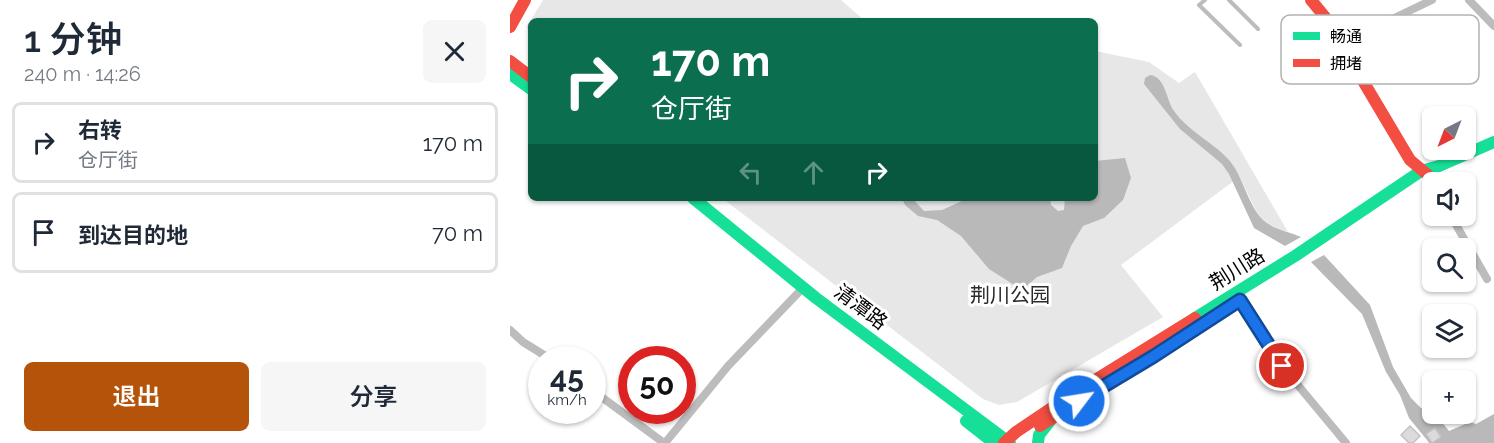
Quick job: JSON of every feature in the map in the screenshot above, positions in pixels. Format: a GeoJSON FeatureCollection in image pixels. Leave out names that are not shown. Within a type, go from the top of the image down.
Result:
{"type":"FeatureCollection","features":[{"type":"Feature","properties":{"kind":"main road"},"geometry":{"type":"LineString","coordinates":[[510,27],[525,0]]}},
{"type":"Feature","properties":{"kind":"main road"},"geometry":{"type":"LineString","coordinates":[[1311,0],[1323,15]]}},
{"type":"Feature","properties":{"kind":"main road"},"geometry":{"type":"LineString","coordinates":[[510,61],[528,75]]}},
{"type":"Feature","properties":{"kind":"main road"},"geometry":{"type":"LineString","coordinates":[[510,74],[528,87]]}},
{"type":"Feature","properties":{"kind":"main road"},"geometry":{"type":"LineString","coordinates":[[1364,84],[1410,160],[1423,172]]}},
{"type":"Feature","properties":{"kind":"main road","name":"荆川路"},"geometry":{"type":"LineString","coordinates":[[1433,172],[1439,166],[1494,142]]}},
{"type":"Feature","properties":{"kind":"main road","name":"荆川路"},"geometry":{"type":"LineString","coordinates":[[1440,172],[1494,150]]}},
{"type":"Feature","properties":{"kind":"main road","name":"荆川路"},"geometry":{"type":"LineString","coordinates":[[1050,414],[1154,356],[1422,181]]}},
{"type":"Feature","properties":{"kind":"main road","name":"荆川路"},"geometry":{"type":"LineString","coordinates":[[1006,442],[1295,256],[1422,181]]}},
{"type":"Feature","properties":{"kind":"main road","name":"清潭路"},"geometry":{"type":"LineString","coordinates":[[686,201],[799,292],[1006,442]]}},
{"type":"Feature","properties":{"kind":"main road","name":"清潭路"},"geometry":{"type":"LineString","coordinates":[[697,201],[816,298],[1006,442]]}},
{"type":"Feature","properties":{"kind":"main road"},"geometry":{"type":"LineString","coordinates":[[981,422],[992,428],[1002,429],[1018,426],[1050,414]]}},
{"type":"Feature","properties":{"kind":"main road"},"geometry":{"type":"LineString","coordinates":[[1038,443],[1039,435],[1050,414]]}},
{"type":"Feature","properties":{"kind":"street"},"geometry":{"type":"LineString","coordinates":[[1401,15],[1432,0]]}},
{"type":"Feature","properties":{"kind":"street"},"geometry":{"type":"LineString","coordinates":[[1469,0],[1494,26]]}},
{"type":"Feature","properties":{"kind":"street"},"geometry":{"type":"LineString","coordinates":[[1457,226],[1487,279]]}},
{"type":"Feature","properties":{"kind":"street"},"geometry":{"type":"LineString","coordinates":[[606,400],[664,443],[728,366],[799,292]]}},
{"type":"Feature","properties":{"kind":"street"},"geometry":{"type":"LineString","coordinates":[[1240,300],[1282,366],[1346,443]]}},
{"type":"Feature","properties":{"kind":"street"},"geometry":{"type":"LineString","coordinates":[[510,330],[529,346]]}},
{"type":"Feature","properties":{"kind":"lane"},"geometry":{"type":"LineString","coordinates":[[1205,0],[1199,5],[1240,45]]}},
{"type":"Feature","properties":{"kind":"lane"},"geometry":{"type":"LineString","coordinates":[[1229,0],[1258,29]]}},
{"type":"Feature","properties":{"kind":"green space"},"geometry":{"type":"Polygon","coordinates":[[[543,0],[841,0],[862,18],[532,18],[543,0]]]}},
{"type":"Feature","properties":{"kind":"green space","name":"荆川公园"},"geometry":{"type":"Polygon","coordinates":[[[1098,52],[1149,62],[1179,83],[1195,72],[1288,232],[1276,228],[1261,217],[1239,177],[1121,265],[1163,317],[1017,402],[999,405],[983,399],[726,201],[1098,201],[1098,52]]]}},
{"type":"Feature","properties":{"kind":"shaded area"},"geometry":{"type":"Polygon","coordinates":[[[1150,75],[1163,84],[1171,106],[1180,118],[1229,160],[1261,218],[1275,227],[1301,237],[1285,246],[1254,228],[1222,164],[1180,129],[1144,84],[1145,78],[1150,75]]]}},
{"type":"Feature","properties":{"kind":"shaded area"},"geometry":{"type":"Polygon","coordinates":[[[1125,158],[1131,178],[1123,200],[1104,218],[1083,226],[1062,268],[1037,277],[1022,290],[989,269],[961,236],[937,220],[918,216],[903,201],[915,201],[924,211],[942,210],[962,201],[1050,201],[1051,205],[1058,211],[1064,210],[1065,201],[1098,201],[1098,161],[1125,158]]]}},
{"type":"Feature","properties":{"kind":"shaded area"},"geometry":{"type":"Polygon","coordinates":[[[1324,255],[1370,305],[1393,367],[1411,398],[1422,408],[1422,424],[1443,424],[1449,431],[1465,424],[1476,424],[1494,414],[1494,443],[1429,443],[1409,418],[1400,395],[1386,372],[1362,314],[1311,262],[1324,255]]]}},
{"type":"Feature","properties":{"kind":"building"},"geometry":{"type":"Polygon","coordinates":[[[1410,426],[1420,436],[1413,443],[1409,443],[1401,435],[1410,426]]]}},
{"type":"Feature","properties":{"kind":"building"},"geometry":{"type":"Polygon","coordinates":[[[1435,428],[1441,437],[1432,443],[1426,434],[1435,428]]]}},
{"type":"Feature","properties":{"kind":"traffic: fast"},"geometry":{"type":"LineString","coordinates":[[510,74],[528,87]]}},
{"type":"Feature","properties":{"kind":"traffic: fast"},"geometry":{"type":"LineString","coordinates":[[1195,318],[1295,256],[1421,171],[1439,166],[1494,142]]}},
{"type":"Feature","properties":{"kind":"traffic: fast"},"geometry":{"type":"LineString","coordinates":[[697,201],[816,298],[1010,443]]}},
{"type":"Feature","properties":{"kind":"traffic: fast"},"geometry":{"type":"LineString","coordinates":[[966,421],[994,443]]}},
{"type":"Feature","properties":{"kind":"traffic: fast"},"geometry":{"type":"LineString","coordinates":[[1038,443],[1039,435],[1050,421]]}},
{"type":"Feature","properties":{"kind":"traffic: jam"},"geometry":{"type":"LineString","coordinates":[[510,27],[525,0]]}},
{"type":"Feature","properties":{"kind":"traffic: jam"},"geometry":{"type":"LineString","coordinates":[[1311,0],[1323,15]]}},
{"type":"Feature","properties":{"kind":"traffic: jam"},"geometry":{"type":"LineString","coordinates":[[510,61],[528,75]]}},
{"type":"Feature","properties":{"kind":"traffic: jam"},"geometry":{"type":"LineString","coordinates":[[1365,84],[1410,160],[1424,172]]}},
{"type":"Feature","properties":{"kind":"traffic: jam"},"geometry":{"type":"LineString","coordinates":[[1040,426],[1238,301]]}},
{"type":"Feature","properties":{"kind":"traffic: jam"},"geometry":{"type":"LineString","coordinates":[[1004,443],[1016,432],[1074,393],[1195,318]]}},
{"type":"Feature","properties":{"kind":"route"},"geometry":{"type":"LineString","coordinates":[[1079,401],[1240,300],[1282,366]]}}]}
